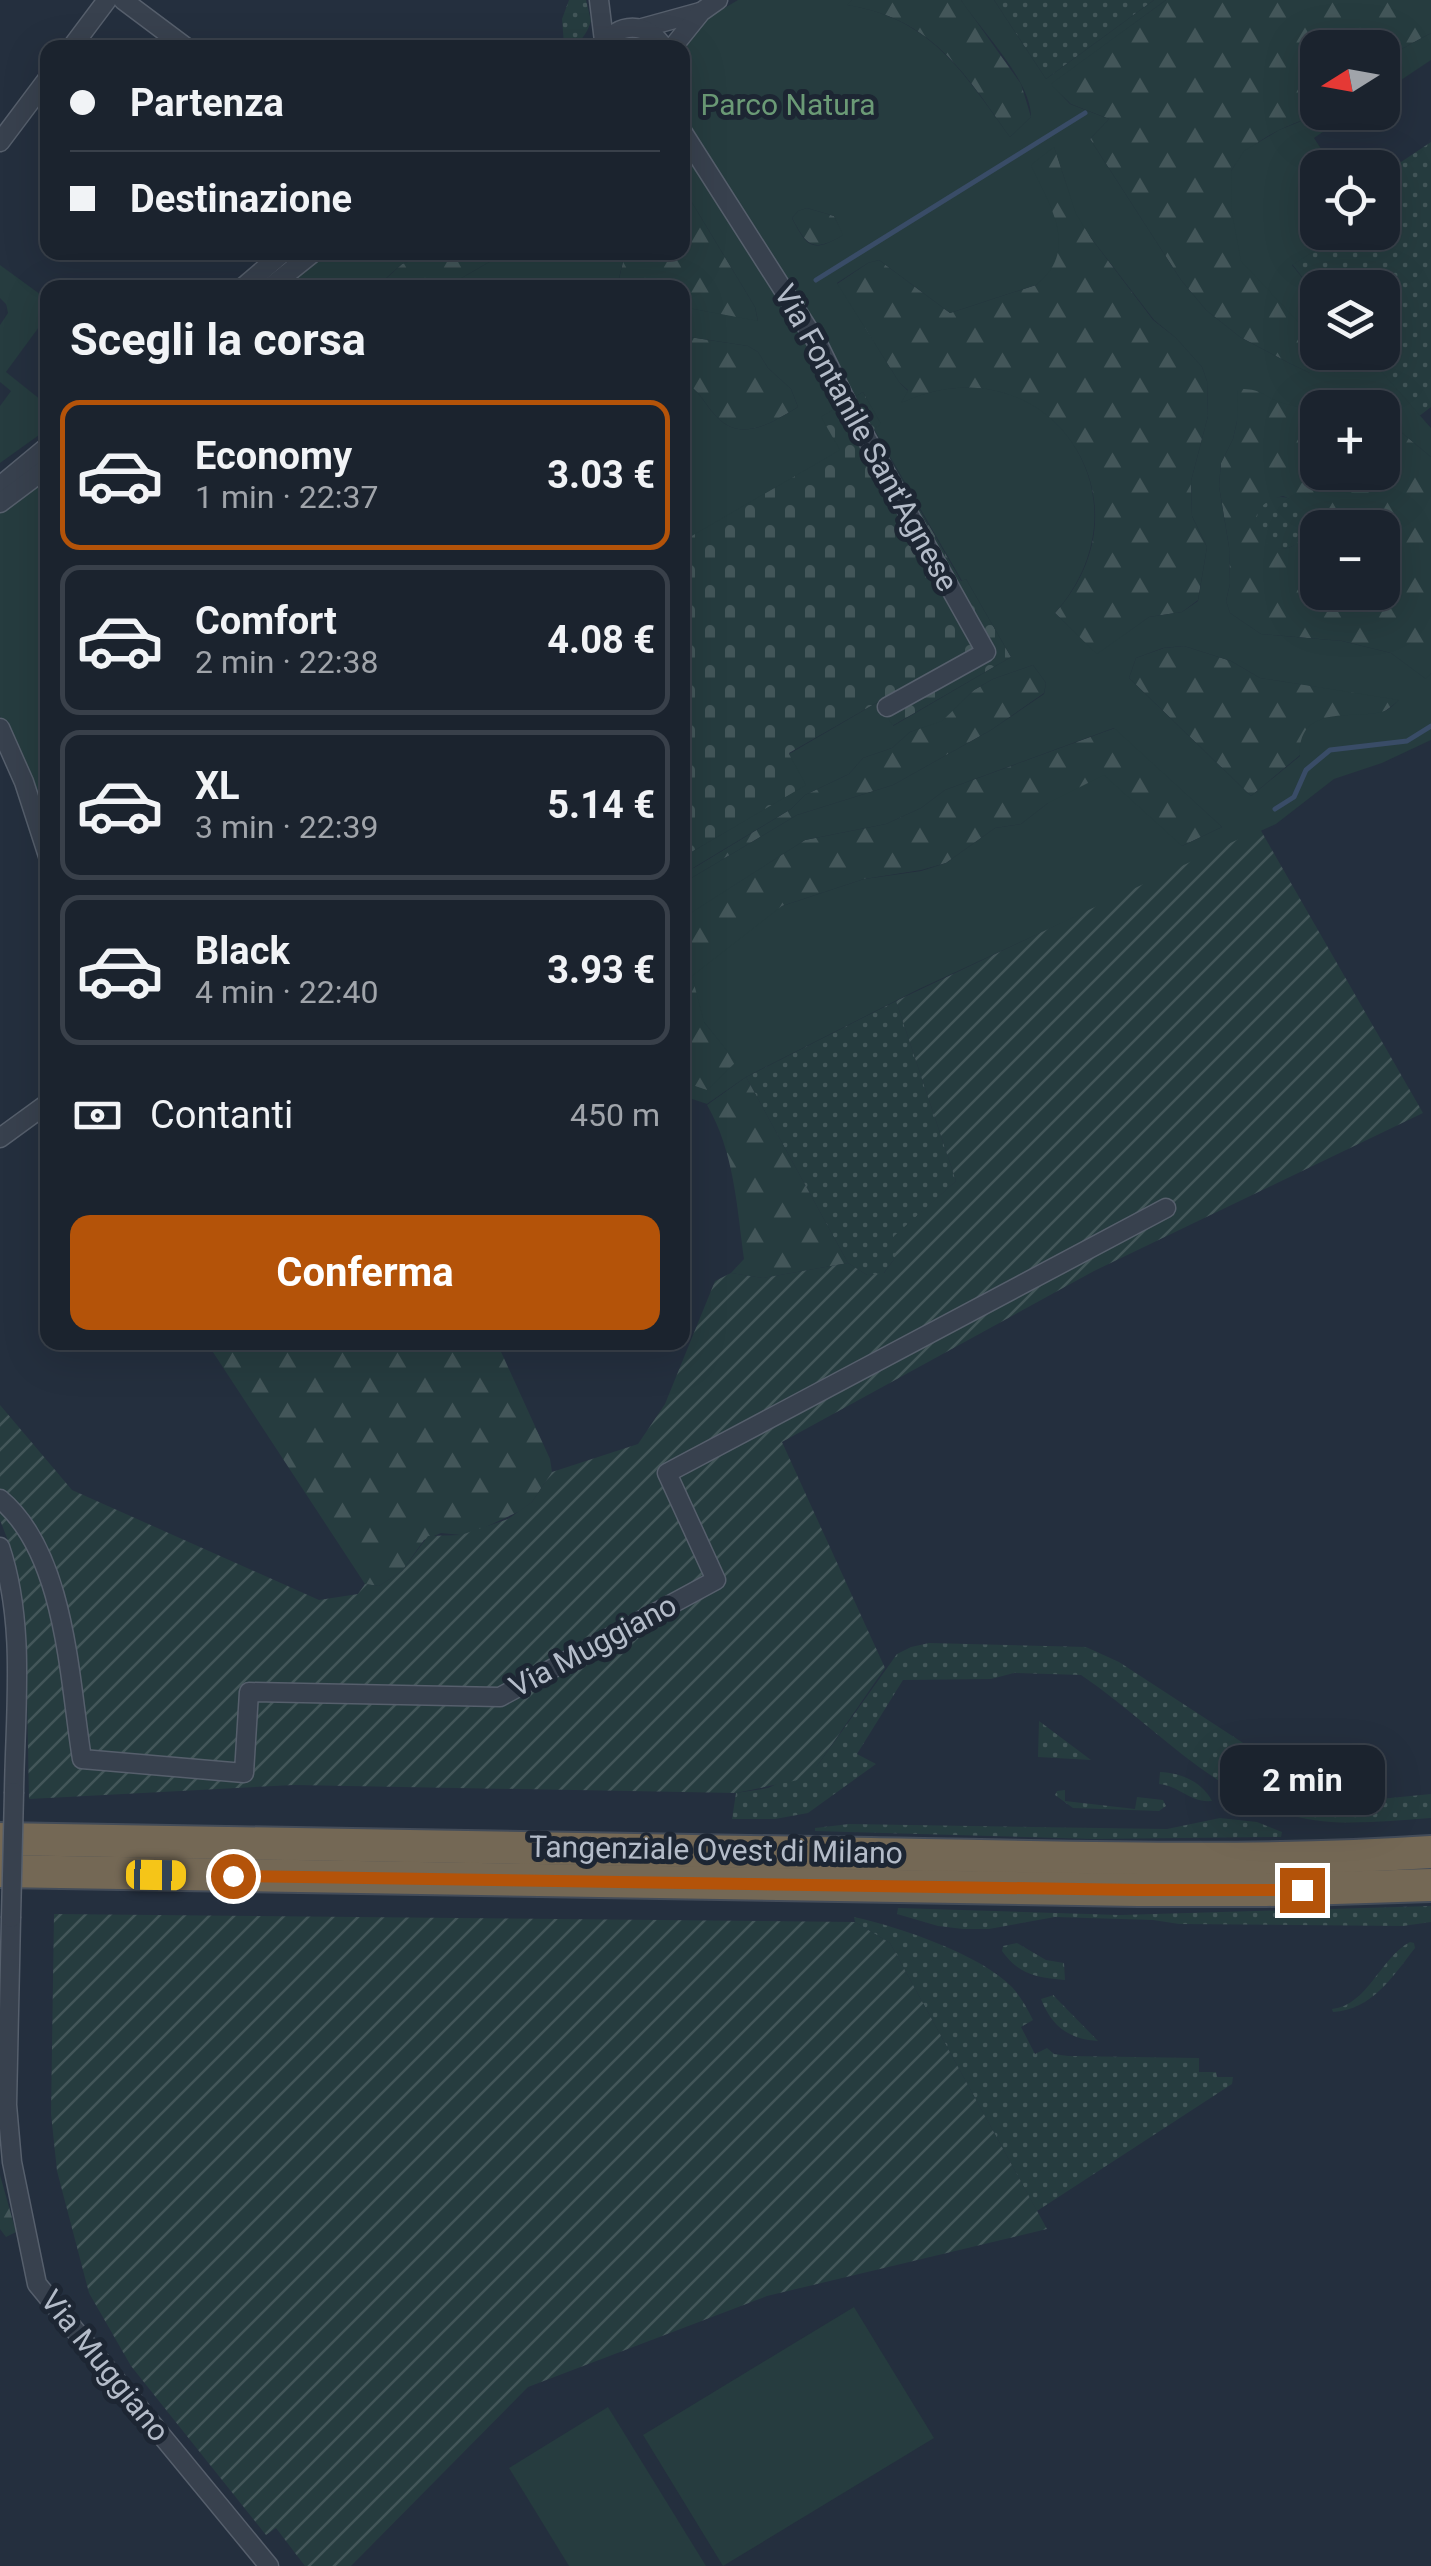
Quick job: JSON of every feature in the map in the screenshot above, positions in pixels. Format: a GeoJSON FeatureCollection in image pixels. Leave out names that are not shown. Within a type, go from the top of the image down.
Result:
{"type":"FeatureCollection","features":[{"type":"Feature","properties":{"kind":"highway","name":"Tangenziale Ovest di Milano"},"geometry":{"type":"LineString","coordinates":[[0,1839],[1084,1858],[1431,1852]]}},
{"type":"Feature","properties":{"kind":"highway","name":"Tangenziale Ovest di Milano"},"geometry":{"type":"LineString","coordinates":[[0,1871],[1138,1890],[1431,1884]]}},
{"type":"Feature","properties":{"kind":"street"},"geometry":{"type":"LineString","coordinates":[[76,40],[107,0]]}},
{"type":"Feature","properties":{"kind":"street"},"geometry":{"type":"LineString","coordinates":[[123,0],[176,40]]}},
{"type":"Feature","properties":{"kind":"street"},"geometry":{"type":"LineString","coordinates":[[602,0],[659,40]]}},
{"type":"Feature","properties":{"kind":"street"},"geometry":{"type":"LineString","coordinates":[[602,0],[602,40]]}},
{"type":"Feature","properties":{"kind":"street"},"geometry":{"type":"LineString","coordinates":[[678,40],[701,12],[718,0]]}},
{"type":"Feature","properties":{"kind":"street"},"geometry":{"type":"LineString","coordinates":[[606,40],[617,30],[701,12]]}},
{"type":"Feature","properties":{"kind":"street"},"geometry":{"type":"LineString","coordinates":[[0,142],[40,89]]}},
{"type":"Feature","properties":{"kind":"street","name":"Via Fontanile Sant'Agnese"},"geometry":{"type":"LineString","coordinates":[[690,144],[839,381],[850,409],[986,652],[887,707]]}},
{"type":"Feature","properties":{"kind":"street"},"geometry":{"type":"LineString","coordinates":[[251,280],[275,260]]}},
{"type":"Feature","properties":{"kind":"street"},"geometry":{"type":"LineString","coordinates":[[279,280],[304,260]]}},
{"type":"Feature","properties":{"kind":"street"},"geometry":{"type":"LineString","coordinates":[[0,486],[40,453]]}},
{"type":"Feature","properties":{"kind":"street"},"geometry":{"type":"LineString","coordinates":[[0,503],[40,472]]}},
{"type":"Feature","properties":{"kind":"street"},"geometry":{"type":"LineString","coordinates":[[0,728],[40,831]]}},
{"type":"Feature","properties":{"kind":"street"},"geometry":{"type":"LineString","coordinates":[[0,1138],[40,1110]]}},
{"type":"Feature","properties":{"kind":"street","name":"Via Muggiano"},"geometry":{"type":"LineString","coordinates":[[0,1499],[35,1543],[54,1580],[82,1759],[244,1773],[248,1692],[500,1697],[716,1580],[668,1473],[1166,1208]]}},
{"type":"Feature","properties":{"kind":"street","name":"Via Muggiano"},"geometry":{"type":"LineString","coordinates":[[0,1548],[13,1601],[16,1668],[9,2124],[12,2162],[37,2284],[270,2563]]}},
{"type":"Feature","properties":{"kind":"green space"},"geometry":{"type":"Polygon","coordinates":[[[569,0],[586,0],[591,21],[580,40],[564,40],[562,19],[569,0]]]}},
{"type":"Feature","properties":{"kind":"green space","name":"Parco Natura"},"geometry":{"type":"Polygon","coordinates":[[[738,0],[852,0],[847,5],[901,22],[943,52],[1010,137],[1031,117],[1029,103],[1004,56],[961,0],[994,0],[1046,79],[1154,0],[1166,0],[1051,84],[1070,104],[1109,119],[1090,139],[1181,280],[1206,310],[1240,337],[1300,370],[1380,370],[1398,390],[1300,390],[1300,407],[1253,390],[1238,389],[1237,421],[1221,463],[1219,486],[1229,547],[1230,584],[1226,601],[1230,613],[1261,634],[1342,641],[1391,653],[1426,679],[1431,673],[1431,740],[1382,763],[1334,779],[1276,824],[917,990],[746,1077],[707,1104],[690,1098],[690,1084],[707,1090],[736,1062],[704,1022],[692,976],[782,906],[864,879],[921,871],[946,863],[995,828],[1021,824],[1048,803],[1104,775],[1182,846],[1222,827],[1114,728],[945,790],[921,808],[886,824],[805,840],[690,914],[690,879],[797,815],[893,785],[991,730],[1044,694],[1046,683],[1033,665],[993,679],[974,690],[942,721],[910,732],[892,748],[863,758],[849,774],[805,795],[791,809],[690,868],[690,853],[806,785],[789,754],[878,702],[893,726],[1011,657],[874,429],[881,424],[863,392],[821,417],[840,450],[690,537],[690,387],[716,416],[736,429],[757,428],[798,407],[791,389],[768,368],[758,352],[748,346],[690,337],[690,308],[758,321],[755,307],[690,199],[690,40],[704,20],[738,0]],[[1054,147],[1031,165],[1052,211],[1059,242],[1057,257],[1036,285],[950,313],[879,260],[837,283],[908,391],[901,403],[953,388],[999,392],[1039,410],[1070,439],[1089,478],[1094,522],[1084,568],[1055,613],[1097,654],[1149,617],[1182,612],[1198,601],[1207,547],[1192,516],[1191,481],[1208,416],[1207,381],[1202,367],[1154,320],[1076,214],[1054,147]],[[807,208],[792,218],[812,245],[843,235],[834,216],[807,208]],[[1184,646],[1163,648],[1136,658],[1129,678],[1251,796],[1300,756],[1302,738],[1309,727],[1333,716],[1387,710],[1399,700],[1260,678],[1231,661],[1184,646]]]}},
{"type":"Feature","properties":{"kind":"green space"},"geometry":{"type":"Polygon","coordinates":[[[852,0],[961,0],[1021,84],[1031,117],[1010,137],[942,51],[901,22],[845,5],[852,0]]]}},
{"type":"Feature","properties":{"kind":"green space"},"geometry":{"type":"Polygon","coordinates":[[[994,0],[1154,0],[1046,79],[994,0]]]}},
{"type":"Feature","properties":{"kind":"green space"},"geometry":{"type":"Polygon","coordinates":[[[1166,0],[1431,0],[1431,33],[1400,50],[1400,30],[1300,30],[1300,122],[1260,141],[1231,171],[1300,323],[1300,368],[1240,337],[1206,310],[1181,280],[1090,139],[1109,119],[1071,104],[1050,84],[1166,0]]]}},
{"type":"Feature","properties":{"kind":"green space"},"geometry":{"type":"Polygon","coordinates":[[[1431,33],[1431,60],[1400,81],[1400,50],[1431,33]]]}},
{"type":"Feature","properties":{"kind":"green space"},"geometry":{"type":"Polygon","coordinates":[[[1300,122],[1300,130],[1326,130],[1314,138],[1322,150],[1300,150],[1300,250],[1316,250],[1292,265],[1300,275],[1300,324],[1241,261],[1232,213],[1231,171],[1244,151],[1300,122]]]}},
{"type":"Feature","properties":{"kind":"green space"},"geometry":{"type":"Polygon","coordinates":[[[1431,142],[1431,407],[1418,417],[1400,390],[1396,390],[1379,370],[1400,370],[1400,270],[1300,270],[1300,274],[1292,264],[1315,250],[1400,250],[1400,163],[1431,142]]]}},
{"type":"Feature","properties":{"kind":"green space"},"geometry":{"type":"Polygon","coordinates":[[[1054,146],[1069,192],[1091,238],[1153,320],[1202,367],[1207,381],[1208,416],[1191,481],[1192,516],[1207,547],[1198,600],[1182,612],[1149,617],[1097,655],[1055,613],[1084,568],[1095,521],[1089,478],[1069,439],[1038,409],[998,392],[951,389],[900,404],[908,390],[899,382],[837,284],[879,260],[950,313],[1036,285],[1048,272],[1056,243],[1050,211],[1030,165],[1054,146]]]}},
{"type":"Feature","properties":{"kind":"green space"},"geometry":{"type":"Polygon","coordinates":[[[690,199],[755,307],[758,322],[690,308],[690,280],[619,280],[623,260],[690,260],[690,199]]]}},
{"type":"Feature","properties":{"kind":"green space"},"geometry":{"type":"Polygon","coordinates":[[[807,208],[834,216],[844,235],[825,244],[807,241],[792,218],[807,208]]]}},
{"type":"Feature","properties":{"kind":"green space"},"geometry":{"type":"Polygon","coordinates":[[[316,260],[413,260],[402,264],[384,280],[290,280],[316,260]]]}},
{"type":"Feature","properties":{"kind":"green space"},"geometry":{"type":"Polygon","coordinates":[[[413,260],[494,260],[458,280],[385,280],[402,264],[413,260]]]}},
{"type":"Feature","properties":{"kind":"green space"},"geometry":{"type":"Polygon","coordinates":[[[623,260],[619,280],[458,280],[491,261],[623,260]]]}},
{"type":"Feature","properties":{"kind":"green space"},"geometry":{"type":"Polygon","coordinates":[[[0,265],[40,294],[40,326],[6,372],[40,399],[40,434],[0,463],[0,406],[11,391],[0,382],[0,325],[8,313],[0,298],[0,265]]]}},
{"type":"Feature","properties":{"kind":"green space"},"geometry":{"type":"Polygon","coordinates":[[[690,337],[748,346],[758,352],[768,368],[791,389],[798,407],[757,428],[736,429],[716,416],[690,386],[690,337]]]}},
{"type":"Feature","properties":{"kind":"green space"},"geometry":{"type":"Polygon","coordinates":[[[1304,370],[1336,370],[1334,374],[1304,370]]]}},
{"type":"Feature","properties":{"kind":"green space"},"geometry":{"type":"Polygon","coordinates":[[[1258,388],[1300,404],[1300,490],[1400,490],[1400,431],[1431,457],[1431,673],[1427,680],[1391,653],[1342,641],[1261,634],[1230,613],[1226,601],[1230,584],[1229,547],[1219,486],[1221,463],[1237,421],[1237,389],[1258,388]]]}},
{"type":"Feature","properties":{"kind":"green space"},"geometry":{"type":"Polygon","coordinates":[[[863,392],[882,425],[874,430],[961,581],[966,579],[1011,657],[892,726],[878,702],[789,753],[807,785],[690,853],[690,536],[839,450],[820,417],[863,392]]]}},
{"type":"Feature","properties":{"kind":"green space","name":"Parco Natura"},"geometry":{"type":"Polygon","coordinates":[[[1400,393],[1431,428],[1431,457],[1400,431],[1400,393]]]}},
{"type":"Feature","properties":{"kind":"green space"},"geometry":{"type":"Polygon","coordinates":[[[40,477],[40,816],[0,716],[0,508],[40,477]]]}},
{"type":"Feature","properties":{"kind":"green space"},"geometry":{"type":"Polygon","coordinates":[[[1281,497],[1303,510],[1299,541],[1281,549],[1263,541],[1255,523],[1263,505],[1281,497]]]}},
{"type":"Feature","properties":{"kind":"green space"},"geometry":{"type":"Polygon","coordinates":[[[1184,646],[1231,661],[1260,678],[1401,699],[1300,755],[1251,796],[1129,678],[1136,658],[1184,646]]]}},
{"type":"Feature","properties":{"kind":"green space"},"geometry":{"type":"Polygon","coordinates":[[[1033,665],[1046,683],[1044,693],[991,730],[893,785],[797,815],[690,879],[690,868],[791,809],[805,795],[849,774],[863,758],[892,748],[910,732],[942,720],[974,690],[1033,665]]]}},
{"type":"Feature","properties":{"kind":"green space"},"geometry":{"type":"Polygon","coordinates":[[[1115,728],[1222,827],[1182,846],[1048,803],[1021,824],[995,828],[946,863],[864,879],[782,906],[704,1022],[737,1062],[707,1091],[690,1085],[690,913],[805,840],[886,824],[921,808],[945,790],[1115,728]]]}},
{"type":"Feature","properties":{"kind":"green space"},"geometry":{"type":"Polygon","coordinates":[[[1260,829],[1423,1113],[1094,1271],[782,1442],[885,1668],[817,1766],[798,1780],[736,1793],[294,1785],[29,1799],[26,1641],[12,1551],[0,1520],[0,1405],[72,1490],[319,1600],[358,1594],[365,1584],[379,1586],[402,1571],[428,1536],[461,1535],[508,1519],[532,1502],[552,1472],[638,1444],[665,1404],[715,1281],[731,1273],[763,1278],[848,1263],[867,1275],[884,1273],[895,1258],[894,1236],[956,1181],[896,1001],[1260,829]]]}},
{"type":"Feature","properties":{"kind":"green space"},"geometry":{"type":"Polygon","coordinates":[[[896,1001],[956,1181],[895,1236],[895,1258],[883,1274],[867,1275],[848,1263],[746,1077],[896,1001]]]}},
{"type":"Feature","properties":{"kind":"green space"},"geometry":{"type":"Polygon","coordinates":[[[746,1077],[848,1263],[763,1278],[731,1273],[744,1259],[736,1200],[729,1160],[707,1105],[746,1077]]]}},
{"type":"Feature","properties":{"kind":"green space"},"geometry":{"type":"Polygon","coordinates":[[[212,1350],[500,1350],[550,1459],[552,1472],[532,1502],[520,1511],[477,1531],[461,1535],[441,1533],[424,1540],[402,1571],[379,1586],[365,1584],[212,1350]]]}},
{"type":"Feature","properties":{"kind":"green space"},"geometry":{"type":"Polygon","coordinates":[[[929,1643],[1086,1647],[1119,1662],[1307,1780],[1358,1797],[1431,1794],[1431,1818],[1331,1822],[1294,1816],[1228,1787],[1081,1675],[1014,1673],[991,1679],[903,1680],[857,1754],[876,1764],[808,1813],[775,1819],[732,1819],[736,1793],[768,1788],[817,1766],[897,1654],[929,1643]]]}},
{"type":"Feature","properties":{"kind":"green space"},"geometry":{"type":"Polygon","coordinates":[[[1039,1721],[1091,1760],[1038,1757],[1039,1721]]]}},
{"type":"Feature","properties":{"kind":"green space"},"geometry":{"type":"Polygon","coordinates":[[[1160,1772],[1190,1780],[1212,1801],[1159,1784],[1160,1772]]]}},
{"type":"Feature","properties":{"kind":"green space"},"geometry":{"type":"Polygon","coordinates":[[[1065,1790],[1065,1801],[1135,1809],[1137,1797],[1163,1800],[1166,1806],[1159,1811],[1073,1808],[1055,1795],[1065,1790]]]}},
{"type":"Feature","properties":{"kind":"green space"},"geometry":{"type":"Polygon","coordinates":[[[1220,1818],[1257,1822],[1282,1832],[1281,1837],[1093,1839],[815,1831],[849,1824],[1167,1829],[1220,1818]]]}},
{"type":"Feature","properties":{"kind":"green space"},"geometry":{"type":"Polygon","coordinates":[[[1431,1906],[1431,1922],[1403,1926],[1179,1924],[1055,1917],[989,1929],[963,1929],[897,1914],[898,1908],[1120,1915],[1431,1906]]]}},
{"type":"Feature","properties":{"kind":"green space"},"geometry":{"type":"Polygon","coordinates":[[[54,1914],[855,1922],[890,1943],[1047,2229],[767,2296],[528,2387],[351,2566],[305,2566],[276,2528],[266,2535],[131,2366],[89,2293],[57,2171],[51,2114],[54,1914]]]}},
{"type":"Feature","properties":{"kind":"green space"},"geometry":{"type":"Polygon","coordinates":[[[854,1917],[938,1943],[998,1975],[1015,1991],[1033,2020],[1021,2027],[1035,2054],[1047,2048],[1054,2054],[1068,2056],[1199,2058],[1199,2072],[1233,2077],[1232,2084],[1037,2211],[890,1943],[855,1922],[854,1917]]]}},
{"type":"Feature","properties":{"kind":"green space"},"geometry":{"type":"Polygon","coordinates":[[[1410,1942],[1415,1948],[1380,1990],[1359,2005],[1333,2012],[1332,2009],[1344,2006],[1365,1990],[1410,1942]]]}},
{"type":"Feature","properties":{"kind":"green space"},"geometry":{"type":"Polygon","coordinates":[[[1017,1943],[1046,1960],[1064,1963],[1065,1980],[1037,1976],[1015,1965],[1002,1951],[1003,1946],[1017,1943]]]}},
{"type":"Feature","properties":{"kind":"green space"},"geometry":{"type":"Polygon","coordinates":[[[1054,1995],[1098,2041],[1078,2038],[1056,2024],[1041,1999],[1054,1995]]]}},
{"type":"Feature","properties":{"kind":"green space"},"geometry":{"type":"Polygon","coordinates":[[[0,2175],[16,2232],[6,2237],[0,2229],[0,2175]]]}},
{"type":"Feature","properties":{"kind":"green space"},"geometry":{"type":"Polygon","coordinates":[[[854,2307],[934,2438],[723,2566],[643,2435],[854,2307]]]}},
{"type":"Feature","properties":{"kind":"green space"},"geometry":{"type":"Polygon","coordinates":[[[608,2407],[706,2566],[569,2566],[509,2468],[608,2407]]]}},
{"type":"Feature","properties":{"kind":"waterway"},"geometry":{"type":"LineString","coordinates":[[816,280],[1085,113]]}},
{"type":"Feature","properties":{"kind":"waterway"},"geometry":{"type":"LineString","coordinates":[[1275,809],[1294,797],[1306,770],[1330,750],[1407,741],[1431,726]]}},
{"type":"Feature","properties":{"kind":"route"},"geometry":{"type":"LineString","coordinates":[[233,1876],[1302,1890]]}}]}
